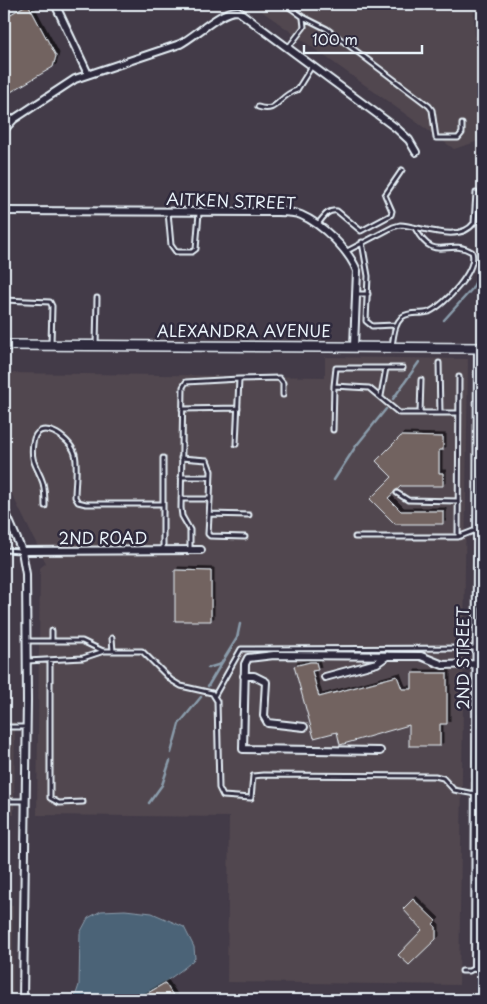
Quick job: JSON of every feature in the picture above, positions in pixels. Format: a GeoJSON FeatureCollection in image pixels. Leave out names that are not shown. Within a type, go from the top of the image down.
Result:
{"type":"FeatureCollection","features":[{"type":"Feature","properties":{"kind":"main road","name":"ALEXANDRA AVENUE"},"geometry":{"type":"LineString","coordinates":[[4,345],[480,348]]}},
{"type":"Feature","properties":{"kind":"street"},"geometry":{"type":"LineString","coordinates":[[55,4],[88,74]]}},
{"type":"Feature","properties":{"kind":"street"},"geometry":{"type":"LineString","coordinates":[[4,130],[9,122],[65,85],[88,74],[180,44],[194,37],[222,15],[234,11],[247,16],[396,128],[409,140],[416,152]]}},
{"type":"Feature","properties":{"kind":"street","name":"AITKEN STREET"},"geometry":{"type":"LineString","coordinates":[[4,211],[294,213],[318,225],[346,252],[357,271]]}},
{"type":"Feature","properties":{"kind":"street"},"geometry":{"type":"LineString","coordinates":[[354,346],[357,271]]}},
{"type":"Feature","properties":{"kind":"street","name":"2ND STREET"},"geometry":{"type":"LineString","coordinates":[[475,968],[476,530],[480,348]]}},
{"type":"Feature","properties":{"kind":"street"},"geometry":{"type":"LineString","coordinates":[[4,509],[22,551],[26,574],[27,727],[23,1000]]}},
{"type":"Feature","properties":{"kind":"street","name":"2ND ROAD"},"geometry":{"type":"LineString","coordinates":[[22,551],[201,550]]}},
{"type":"Feature","properties":{"kind":"street"},"geometry":{"type":"LineString","coordinates":[[380,751],[243,749],[245,664],[251,656],[420,656],[443,665],[476,664]]}},
{"type":"Feature","properties":{"kind":"street"},"geometry":{"type":"LineString","coordinates":[[325,677],[377,663],[387,656]]}},
{"type":"Feature","properties":{"kind":"street"},"geometry":{"type":"LineString","coordinates":[[244,676],[254,676],[266,682],[264,716],[268,723],[304,727]]}},
{"type":"Feature","properties":{"kind":"lane"},"geometry":{"type":"LineString","coordinates":[[285,4],[303,17],[327,30],[429,106],[432,110],[436,138],[458,138],[462,134],[462,124]]}},
{"type":"Feature","properties":{"kind":"lane"},"geometry":{"type":"LineString","coordinates":[[288,48],[304,27],[303,17]]}},
{"type":"Feature","properties":{"kind":"lane"},"geometry":{"type":"LineString","coordinates":[[258,107],[265,110],[272,108],[287,93],[297,90],[312,65]]}},
{"type":"Feature","properties":{"kind":"lane"},"geometry":{"type":"LineString","coordinates":[[318,225],[328,212],[333,210],[337,210],[361,231],[391,215],[392,211],[385,195],[402,170]]}},
{"type":"Feature","properties":{"kind":"lane"},"geometry":{"type":"LineString","coordinates":[[346,252],[393,227],[407,226],[444,232],[467,230],[474,223],[476,192]]}},
{"type":"Feature","properties":{"kind":"lane"},"geometry":{"type":"LineString","coordinates":[[168,211],[171,245],[176,252],[192,252],[196,249],[199,211]]}},
{"type":"Feature","properties":{"kind":"lane"},"geometry":{"type":"LineString","coordinates":[[392,346],[395,325],[409,314],[426,313],[433,310],[457,288],[472,264],[472,252],[466,249],[432,248],[422,241],[415,228]]}},
{"type":"Feature","properties":{"kind":"lane"},"geometry":{"type":"LineString","coordinates":[[362,242],[368,270],[366,317],[369,325],[395,325]]}},
{"type":"Feature","properties":{"kind":"lane"},"geometry":{"type":"LineString","coordinates":[[357,271],[368,270]]}},
{"type":"Feature","properties":{"kind":"lane"},"geometry":{"type":"LineString","coordinates":[[356,294],[368,294]]}},
{"type":"Feature","properties":{"kind":"lane"},"geometry":{"type":"LineString","coordinates":[[96,345],[97,298]]}},
{"type":"Feature","properties":{"kind":"lane"},"geometry":{"type":"LineString","coordinates":[[4,300],[50,302],[52,306],[51,345]]}},
{"type":"Feature","properties":{"kind":"lane"},"geometry":{"type":"LineString","coordinates":[[439,363],[440,413]]}},
{"type":"Feature","properties":{"kind":"lane"},"geometry":{"type":"LineString","coordinates":[[333,430],[336,368],[403,368]]}},
{"type":"Feature","properties":{"kind":"lane"},"geometry":{"type":"LineString","coordinates":[[381,396],[386,368]]}},
{"type":"Feature","properties":{"kind":"lane"},"geometry":{"type":"LineString","coordinates":[[458,537],[459,377]]}},
{"type":"Feature","properties":{"kind":"lane"},"geometry":{"type":"LineString","coordinates":[[190,550],[190,530],[182,516],[181,499],[182,409],[183,387],[186,382],[279,378],[283,383],[283,395]]}},
{"type":"Feature","properties":{"kind":"lane"},"geometry":{"type":"LineString","coordinates":[[236,444],[239,379]]}},
{"type":"Feature","properties":{"kind":"lane"},"geometry":{"type":"LineString","coordinates":[[420,413],[421,380]]}},
{"type":"Feature","properties":{"kind":"lane"},"geometry":{"type":"LineString","coordinates":[[334,386],[369,388],[400,413],[458,413]]}},
{"type":"Feature","properties":{"kind":"lane"},"geometry":{"type":"LineString","coordinates":[[182,409],[238,408]]}},
{"type":"Feature","properties":{"kind":"lane"},"geometry":{"type":"LineString","coordinates":[[45,506],[44,484],[34,463],[33,443],[37,435],[52,430],[60,434],[75,454],[75,497],[78,502],[86,504],[163,504]]}},
{"type":"Feature","properties":{"kind":"lane"},"geometry":{"type":"LineString","coordinates":[[163,458],[163,550]]}},
{"type":"Feature","properties":{"kind":"lane"},"geometry":{"type":"LineString","coordinates":[[181,458],[207,460],[210,467],[207,531],[210,536],[245,537]]}},
{"type":"Feature","properties":{"kind":"lane"},"geometry":{"type":"LineString","coordinates":[[181,477],[210,477]]}},
{"type":"Feature","properties":{"kind":"lane"},"geometry":{"type":"LineString","coordinates":[[397,493],[408,500],[458,501]]}},
{"type":"Feature","properties":{"kind":"lane"},"geometry":{"type":"LineString","coordinates":[[181,499],[210,498]]}},
{"type":"Feature","properties":{"kind":"lane"},"geometry":{"type":"LineString","coordinates":[[209,514],[249,515]]}},
{"type":"Feature","properties":{"kind":"lane"},"geometry":{"type":"LineString","coordinates":[[355,537],[458,537],[476,530]]}},
{"type":"Feature","properties":{"kind":"lane","name":"2ND ROAD"},"geometry":{"type":"LineString","coordinates":[[4,550],[22,551]]}},
{"type":"Feature","properties":{"kind":"lane"},"geometry":{"type":"LineString","coordinates":[[52,631],[52,641]]}},
{"type":"Feature","properties":{"kind":"lane"},"geometry":{"type":"LineString","coordinates":[[112,638],[112,651]]}},
{"type":"Feature","properties":{"kind":"lane"},"geometry":{"type":"LineString","coordinates":[[26,641],[82,641],[104,651]]}},
{"type":"Feature","properties":{"kind":"lane"},"geometry":{"type":"LineString","coordinates":[[475,794],[454,790],[443,778],[435,776],[263,775],[254,776],[251,798],[223,796],[219,788],[218,707],[214,695],[241,649],[476,648]]}},
{"type":"Feature","properties":{"kind":"lane"},"geometry":{"type":"LineString","coordinates":[[27,660],[83,658],[104,651],[142,651],[171,680],[181,686],[214,695]]}},
{"type":"Feature","properties":{"kind":"lane"},"geometry":{"type":"LineString","coordinates":[[50,660],[50,798],[59,803],[84,802]]}},
{"type":"Feature","properties":{"kind":"lane"},"geometry":{"type":"LineString","coordinates":[[4,727],[27,727]]}},
{"type":"Feature","properties":{"kind":"lane"},"geometry":{"type":"LineString","coordinates":[[7,738],[5,802],[26,801]]}},
{"type":"Feature","properties":{"kind":"lane"},"geometry":{"type":"LineString","coordinates":[[462,971],[469,971],[475,968]]}},
{"type":"Feature","properties":{"kind":"shaded area"},"geometry":{"type":"Polygon","coordinates":[[[252,4],[473,4],[482,140],[454,149],[252,4]]]}},
{"type":"Feature","properties":{"kind":"shaded area"},"geometry":{"type":"Polygon","coordinates":[[[325,357],[468,359],[459,985],[227,982],[229,817],[37,815],[40,568],[46,563],[4,478],[4,373],[325,377],[325,357]]]}},
{"type":"Feature","properties":{"kind":"shaded area"},"geometry":{"type":"Polygon","coordinates":[[[4,722],[15,722],[14,815],[4,814],[4,722]]]}},
{"type":"Feature","properties":{"kind":"shaded area"},"geometry":{"type":"Polygon","coordinates":[[[4,905],[13,905],[13,1000],[4,1000],[4,905]]]}},
{"type":"Feature","properties":{"kind":"water"},"geometry":{"type":"Polygon","coordinates":[[[125,910],[152,913],[184,927],[194,947],[195,958],[164,982],[136,998],[116,1001],[74,1000],[79,985],[80,933],[88,918],[101,911],[125,910]]]}},
{"type":"Feature","properties":{"kind":"building"},"geometry":{"type":"Polygon","coordinates":[[[28,4],[56,56],[53,67],[4,96],[4,18],[28,4]]]}},
{"type":"Feature","properties":{"kind":"building"},"geometry":{"type":"Polygon","coordinates":[[[401,436],[443,437],[443,450],[439,450],[439,473],[443,473],[443,486],[401,486],[388,498],[401,511],[443,511],[443,524],[395,524],[370,499],[392,477],[376,461],[401,436]]]}},
{"type":"Feature","properties":{"kind":"building"},"geometry":{"type":"Polygon","coordinates":[[[175,570],[211,571],[211,621],[175,621],[175,570]]]}},
{"type":"Feature","properties":{"kind":"building"},"geometry":{"type":"Polygon","coordinates":[[[316,662],[318,670],[312,671],[319,697],[397,676],[402,689],[412,689],[412,673],[447,673],[447,724],[440,724],[440,746],[409,746],[409,725],[340,745],[337,732],[314,738],[294,666],[316,662]]]}},
{"type":"Feature","properties":{"kind":"building"},"geometry":{"type":"Polygon","coordinates":[[[413,899],[436,921],[433,924],[436,927],[436,939],[409,965],[398,955],[422,930],[403,909],[413,899]]]}},
{"type":"Feature","properties":{"kind":"building"},"geometry":{"type":"Polygon","coordinates":[[[165,983],[176,1000],[136,1000],[165,983]]]}},
{"type":"Feature","properties":{"kind":"waterway"},"geometry":{"type":"LineString","coordinates":[[444,320],[472,289],[483,267]]}},
{"type":"Feature","properties":{"kind":"waterway"},"geometry":{"type":"LineString","coordinates":[[393,399],[419,362]]}},
{"type":"Feature","properties":{"kind":"waterway"},"geometry":{"type":"LineString","coordinates":[[334,480],[356,446],[386,409]]}},
{"type":"Feature","properties":{"kind":"waterway"},"geometry":{"type":"LineString","coordinates":[[208,668],[221,664],[237,638],[240,624]]}},
{"type":"Feature","properties":{"kind":"waterway"},"geometry":{"type":"LineString","coordinates":[[208,686],[221,664]]}},
{"type":"Feature","properties":{"kind":"waterway"},"geometry":{"type":"LineString","coordinates":[[483,691],[481,926],[483,986]]}},
{"type":"Feature","properties":{"kind":"waterway"},"geometry":{"type":"LineString","coordinates":[[171,753],[179,724],[201,697]]}},
{"type":"Feature","properties":{"kind":"waterway"},"geometry":{"type":"LineString","coordinates":[[149,803],[162,785],[170,761]]}}]}
